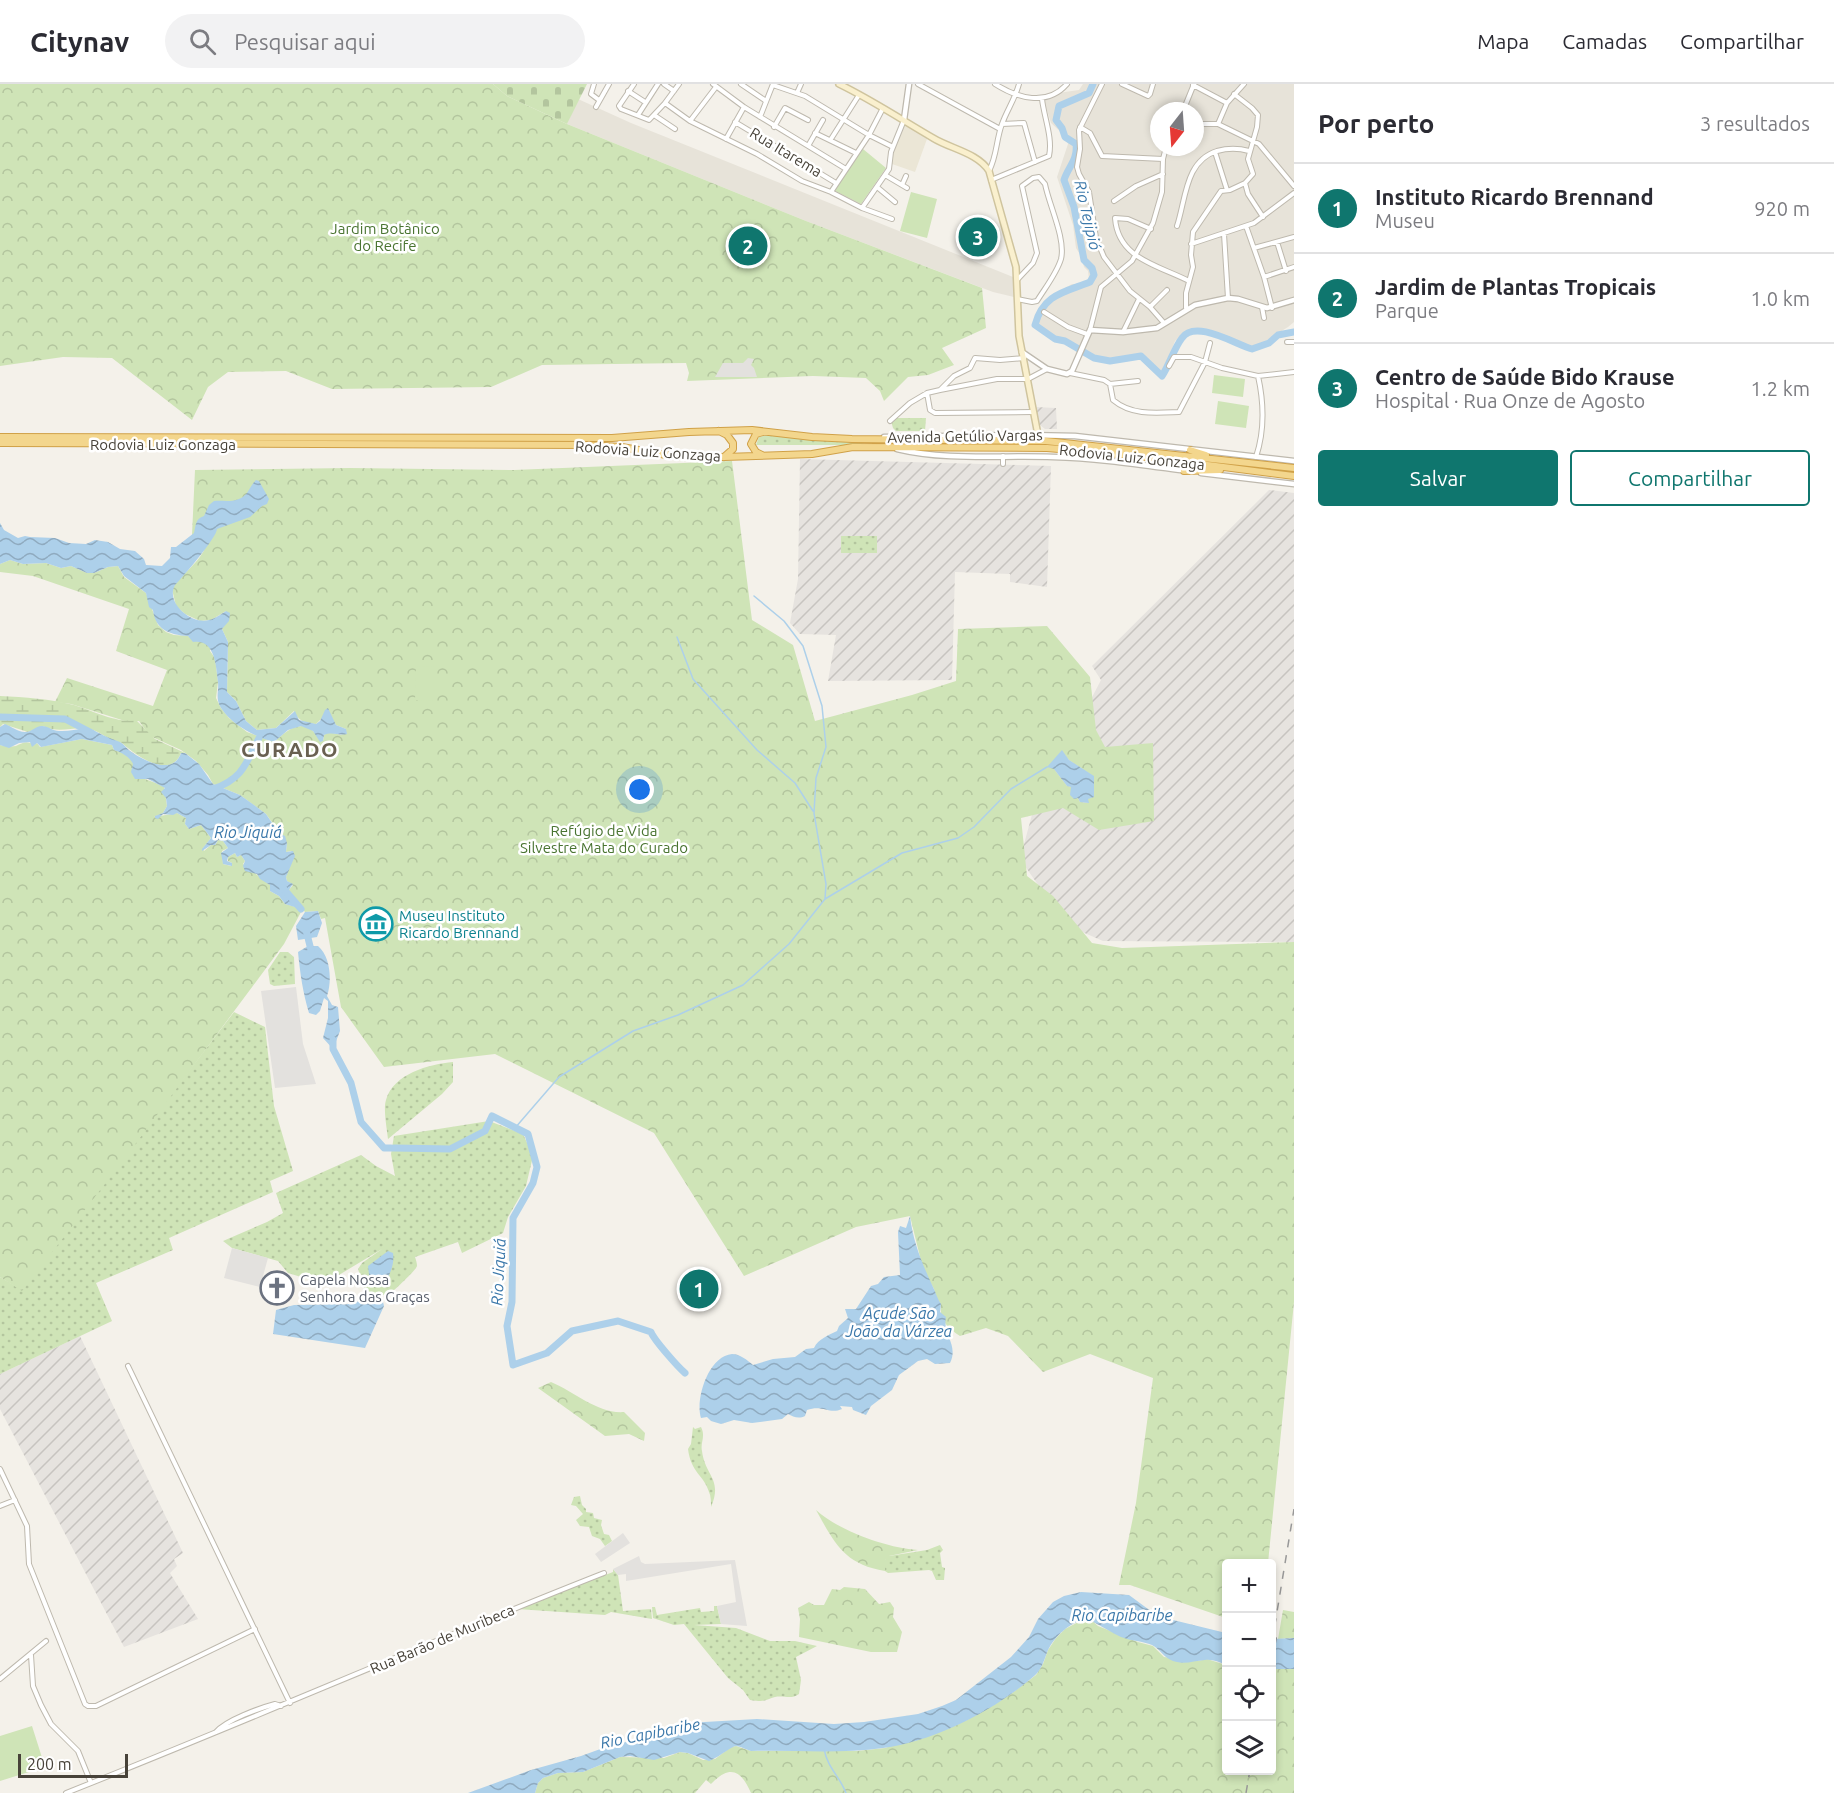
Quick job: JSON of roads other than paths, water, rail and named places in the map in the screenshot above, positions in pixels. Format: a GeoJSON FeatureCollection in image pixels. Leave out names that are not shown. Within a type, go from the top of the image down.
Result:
{"type":"FeatureCollection","features":[{"type":"Feature","properties":{"kind":"highway","name":"Rodovia Luiz Gonzaga"},"geometry":{"type":"LineString","coordinates":[[0,437],[612,438],[718,431],[770,431],[812,437],[852,439],[1046,441],[1294,468]]}},
{"type":"Feature","properties":{"kind":"highway"},"geometry":{"type":"LineString","coordinates":[[718,431],[727,435],[733,443],[733,449],[724,457]]}},
{"type":"Feature","properties":{"kind":"highway"},"geometry":{"type":"LineString","coordinates":[[766,456],[752,448],[751,441],[756,435],[770,431]]}},
{"type":"Feature","properties":{"kind":"highway","name":"Rodovia Luiz Gonzaga"},"geometry":{"type":"LineString","coordinates":[[0,443],[586,445],[622,447],[672,456],[724,457],[812,454],[853,447],[1074,449],[1294,476]]}},
{"type":"Feature","properties":{"kind":"highway"},"geometry":{"type":"LineString","coordinates":[[1190,450],[1221,459]]}},
{"type":"Feature","properties":{"kind":"highway"},"geometry":{"type":"LineString","coordinates":[[1184,471],[1240,470]]}},
{"type":"Feature","properties":{"kind":"main road"},"geometry":{"type":"LineString","coordinates":[[839,84],[884,107],[941,143],[975,158],[989,171],[1016,267],[1018,327],[1038,435]]}},
{"type":"Feature","properties":{"kind":"street"},"geometry":{"type":"LineString","coordinates":[[594,84],[591,94],[600,100]]}},
{"type":"Feature","properties":{"kind":"street"},"geometry":{"type":"LineString","coordinates":[[596,107],[609,84]]}},
{"type":"Feature","properties":{"kind":"street"},"geometry":{"type":"LineString","coordinates":[[634,84],[619,104],[620,108],[649,120],[679,84]]}},
{"type":"Feature","properties":{"kind":"street"},"geometry":{"type":"LineString","coordinates":[[638,115],[658,84]]}},
{"type":"Feature","properties":{"kind":"street"},"geometry":{"type":"LineString","coordinates":[[664,84],[674,91]]}},
{"type":"Feature","properties":{"kind":"street"},"geometry":{"type":"LineString","coordinates":[[741,84],[766,101]]}},
{"type":"Feature","properties":{"kind":"street"},"geometry":{"type":"LineString","coordinates":[[760,117],[773,84],[797,93],[893,147]]}},
{"type":"Feature","properties":{"kind":"street"},"geometry":{"type":"LineString","coordinates":[[797,93],[801,84]]}},
{"type":"Feature","properties":{"kind":"street"},"geometry":{"type":"LineString","coordinates":[[862,208],[889,169],[889,156],[904,120],[909,84]]}},
{"type":"Feature","properties":{"kind":"street"},"geometry":{"type":"LineString","coordinates":[[918,84],[1001,126],[1024,123],[1035,162]]}},
{"type":"Feature","properties":{"kind":"street"},"geometry":{"type":"LineString","coordinates":[[995,84],[1016,96],[1042,99],[1055,94],[1067,84]]}},
{"type":"Feature","properties":{"kind":"street"},"geometry":{"type":"LineString","coordinates":[[989,171],[996,157],[1001,126],[1016,96],[1019,84]]}},
{"type":"Feature","properties":{"kind":"street"},"geometry":{"type":"LineString","coordinates":[[1102,84],[1078,133],[1080,149],[1077,167],[1089,192],[1099,246],[1130,291],[1150,307],[1164,323]]}},
{"type":"Feature","properties":{"kind":"street"},"geometry":{"type":"LineString","coordinates":[[1122,84],[1148,96],[1153,84]]}},
{"type":"Feature","properties":{"kind":"street"},"geometry":{"type":"LineString","coordinates":[[1186,102],[1193,84],[1227,103]]}},
{"type":"Feature","properties":{"kind":"street"},"geometry":{"type":"LineString","coordinates":[[690,121],[715,85],[774,127],[846,169]]}},
{"type":"Feature","properties":{"kind":"street"},"geometry":{"type":"LineString","coordinates":[[1218,124],[1227,103],[1242,85]]}},
{"type":"Feature","properties":{"kind":"street"},"geometry":{"type":"LineString","coordinates":[[628,91],[645,102]]}},
{"type":"Feature","properties":{"kind":"street"},"geometry":{"type":"LineString","coordinates":[[831,139],[859,94]]}},
{"type":"Feature","properties":{"kind":"street"},"geometry":{"type":"LineString","coordinates":[[1186,308],[1185,298],[1193,267],[1191,244],[1194,230],[1221,191],[1245,183],[1252,175],[1248,161],[1258,115],[1234,94]]}},
{"type":"Feature","properties":{"kind":"street"},"geometry":{"type":"LineString","coordinates":[[991,180],[1049,156],[1048,128],[1042,99]]}},
{"type":"Feature","properties":{"kind":"street"},"geometry":{"type":"LineString","coordinates":[[665,103],[690,121],[802,181],[892,219]]}},
{"type":"Feature","properties":{"kind":"street"},"geometry":{"type":"LineString","coordinates":[[726,139],[744,107]]}},
{"type":"Feature","properties":{"kind":"street"},"geometry":{"type":"LineString","coordinates":[[831,192],[869,135],[884,107]]}},
{"type":"Feature","properties":{"kind":"street"},"geometry":{"type":"LineString","coordinates":[[774,127],[785,108],[808,120]]}},
{"type":"Feature","properties":{"kind":"street"},"geometry":{"type":"LineString","coordinates":[[654,115],[675,129]]}},
{"type":"Feature","properties":{"kind":"street"},"geometry":{"type":"LineString","coordinates":[[808,146],[823,120]]}},
{"type":"Feature","properties":{"kind":"street","name":"Rua Itarema"},"geometry":{"type":"LineString","coordinates":[[735,122],[836,183]]}},
{"type":"Feature","properties":{"kind":"street"},"geometry":{"type":"LineString","coordinates":[[1204,124],[1218,124],[1253,140],[1266,150],[1294,186]]}},
{"type":"Feature","properties":{"kind":"street"},"geometry":{"type":"LineString","coordinates":[[1080,127],[1090,133],[1102,156],[1163,159]]}},
{"type":"Feature","properties":{"kind":"street"},"geometry":{"type":"LineString","coordinates":[[815,133],[856,153]]}},
{"type":"Feature","properties":{"kind":"street"},"geometry":{"type":"LineString","coordinates":[[1177,226],[1190,176],[1204,156],[1231,148],[1250,151]]}},
{"type":"Feature","properties":{"kind":"street"},"geometry":{"type":"LineString","coordinates":[[1215,152],[1227,190]]}},
{"type":"Feature","properties":{"kind":"street"},"geometry":{"type":"LineString","coordinates":[[1070,373],[1089,332],[1100,289],[1136,256],[1151,229],[1162,192],[1164,156]]}},
{"type":"Feature","properties":{"kind":"street"},"geometry":{"type":"LineString","coordinates":[[1114,201],[1136,186],[1163,174]]}},
{"type":"Feature","properties":{"kind":"street"},"geometry":{"type":"LineString","coordinates":[[884,175],[908,188]]}},
{"type":"Feature","properties":{"kind":"street"},"geometry":{"type":"LineString","coordinates":[[902,185],[906,176]]}},
{"type":"Feature","properties":{"kind":"street"},"geometry":{"type":"LineString","coordinates":[[1017,280],[1035,260],[1037,250],[1022,186],[1036,177],[1044,180],[1062,250],[1057,269],[1037,301],[1017,298]]}},
{"type":"Feature","properties":{"kind":"street"},"geometry":{"type":"LineString","coordinates":[[1245,183],[1248,194],[1263,217]]}},
{"type":"Feature","properties":{"kind":"street"},"geometry":{"type":"LineString","coordinates":[[877,187],[895,202]]}},
{"type":"Feature","properties":{"kind":"street"},"geometry":{"type":"LineString","coordinates":[[1191,244],[1246,226],[1263,217],[1294,193]]}},
{"type":"Feature","properties":{"kind":"street"},"geometry":{"type":"LineString","coordinates":[[1151,229],[1128,219],[1116,216],[1115,219],[1119,237],[1136,256],[1189,281]]}},
{"type":"Feature","properties":{"kind":"street"},"geometry":{"type":"LineString","coordinates":[[1246,226],[1272,308]]}},
{"type":"Feature","properties":{"kind":"street"},"geometry":{"type":"LineString","coordinates":[[1224,234],[1228,298]]}},
{"type":"Feature","properties":{"kind":"street"},"geometry":{"type":"LineString","coordinates":[[1254,248],[1294,237]]}},
{"type":"Feature","properties":{"kind":"street"},"geometry":{"type":"LineString","coordinates":[[1277,242],[1286,271]]}},
{"type":"Feature","properties":{"kind":"street"},"geometry":{"type":"LineString","coordinates":[[1016,267],[1027,270]]}},
{"type":"Feature","properties":{"kind":"street"},"geometry":{"type":"LineString","coordinates":[[1264,277],[1294,267]]}},
{"type":"Feature","properties":{"kind":"street"},"geometry":{"type":"LineString","coordinates":[[1150,307],[1167,290]]}},
{"type":"Feature","properties":{"kind":"street"},"geometry":{"type":"LineString","coordinates":[[1044,312],[1068,327],[1089,332],[1123,332],[1157,328],[1186,308],[1228,298],[1272,308],[1294,300]]}},
{"type":"Feature","properties":{"kind":"street"},"geometry":{"type":"LineString","coordinates":[[1123,332],[1139,299]]}},
{"type":"Feature","properties":{"kind":"street"},"geometry":{"type":"LineString","coordinates":[[1262,307],[1264,318]]}},
{"type":"Feature","properties":{"kind":"street"},"geometry":{"type":"LineString","coordinates":[[1287,342],[1294,342]]}},
{"type":"Feature","properties":{"kind":"street"},"geometry":{"type":"LineString","coordinates":[[1110,384],[1113,400],[1131,410],[1179,412],[1205,363],[1210,343]]}},
{"type":"Feature","properties":{"kind":"street"},"geometry":{"type":"LineString","coordinates":[[940,390],[954,376],[970,368],[975,358],[1000,360],[1023,355],[1059,373],[1091,376],[1110,384],[1138,381]]}},
{"type":"Feature","properties":{"kind":"street"},"geometry":{"type":"LineString","coordinates":[[1169,366],[1174,357],[1191,357],[1205,363],[1258,376],[1294,372]]}},
{"type":"Feature","properties":{"kind":"street"},"geometry":{"type":"LineString","coordinates":[[890,421],[910,403],[927,393],[997,379],[1028,379],[1047,369]]}},
{"type":"Feature","properties":{"kind":"street"},"geometry":{"type":"LineString","coordinates":[[1256,457],[1262,431],[1263,409],[1258,376]]}},
{"type":"Feature","properties":{"kind":"street"},"geometry":{"type":"LineString","coordinates":[[927,393],[933,412],[1033,412]]}},
{"type":"Feature","properties":{"kind":"street","name":"Avenida Getúlio Vargas"},"geometry":{"type":"LineString","coordinates":[[852,439],[906,436],[1038,435],[1103,438],[1294,461]]}},
{"type":"Feature","properties":{"kind":"street","name":"Avenida Getúlio Vargas"},"geometry":{"type":"LineString","coordinates":[[888,447],[925,455],[1101,460],[1294,484]]}},
{"type":"Feature","properties":{"kind":"street"},"geometry":{"type":"LineString","coordinates":[[992,464],[993,456]]}},
{"type":"Feature","properties":{"kind":"street"},"geometry":{"type":"LineString","coordinates":[[1003,456],[1003,464]]}},
{"type":"Feature","properties":{"kind":"street"},"geometry":{"type":"LineString","coordinates":[[128,1366],[290,1703]]}},
{"type":"Feature","properties":{"kind":"street"},"geometry":{"type":"LineString","coordinates":[[0,1469],[28,1530],[29,1564],[82,1701],[88,1706],[96,1706],[255,1629]]}},
{"type":"Feature","properties":{"kind":"street"},"geometry":{"type":"LineString","coordinates":[[0,1506],[15,1500]]}},
{"type":"Feature","properties":{"kind":"street","name":"Rua Barão de Muribeca"},"geometry":{"type":"LineString","coordinates":[[66,1793],[216,1733],[222,1726],[273,1704],[281,1706],[290,1703],[604,1573]]}},
{"type":"Feature","properties":{"kind":"street"},"geometry":{"type":"LineString","coordinates":[[0,1679],[46,1641]]}},
{"type":"Feature","properties":{"kind":"street"},"geometry":{"type":"LineString","coordinates":[[31,1654],[33,1686],[41,1705],[51,1724],[78,1751],[91,1783]]}},
{"type":"Feature","properties":{"kind":"water"},"geometry":{"type":"Polygon","coordinates":[[[256,480],[259,481],[269,499],[267,504],[250,517],[217,529],[206,548],[175,585],[174,599],[188,616],[202,621],[216,618],[226,611],[230,613],[229,621],[222,629],[228,642],[227,692],[236,701],[246,721],[257,730],[276,728],[295,711],[299,720],[316,724],[328,708],[336,725],[346,729],[347,734],[327,734],[320,742],[313,731],[301,726],[288,730],[274,742],[259,737],[238,725],[219,704],[216,668],[210,649],[200,642],[193,642],[188,636],[164,630],[149,607],[146,593],[124,576],[118,566],[87,573],[71,566],[61,568],[46,563],[23,564],[10,560],[0,564],[0,523],[4,530],[18,538],[25,536],[55,538],[69,543],[86,544],[95,540],[108,542],[120,549],[135,551],[144,559],[146,565],[162,566],[170,558],[171,547],[176,547],[194,533],[197,521],[204,516],[209,505],[214,501],[240,499],[256,480]]]}},
{"type":"Feature","properties":{"kind":"water","name":"Rio Jiquiá"},"geometry":{"type":"Polygon","coordinates":[[[5,724],[23,732],[42,726],[59,731],[94,730],[120,742],[136,755],[158,764],[172,764],[181,753],[185,753],[199,764],[213,784],[240,795],[254,805],[266,814],[279,833],[285,836],[286,852],[293,851],[295,856],[286,877],[287,881],[293,884],[288,896],[301,909],[285,904],[279,896],[270,891],[270,885],[260,879],[257,874],[245,871],[243,866],[245,861],[241,855],[237,857],[235,853],[228,857],[227,861],[232,863],[232,866],[223,864],[221,853],[228,848],[223,841],[218,840],[215,845],[202,851],[211,838],[201,825],[189,829],[185,824],[186,818],[177,813],[163,814],[158,819],[155,818],[163,813],[167,806],[166,798],[161,792],[165,788],[148,779],[135,779],[131,772],[132,761],[114,750],[112,745],[82,739],[41,747],[37,743],[32,747],[30,742],[19,743],[9,748],[0,745],[0,727],[5,724]]]}},
{"type":"Feature","properties":{"kind":"water"},"geometry":{"type":"Polygon","coordinates":[[[1062,750],[1069,760],[1094,776],[1094,797],[1088,799],[1089,803],[1080,802],[1078,798],[1074,799],[1070,795],[1071,787],[1067,786],[1054,769],[1047,767],[1062,750]]]}},
{"type":"Feature","properties":{"kind":"water"},"geometry":{"type":"Polygon","coordinates":[[[318,911],[322,923],[317,937],[298,940],[296,926],[305,912],[318,911]]]}},
{"type":"Feature","properties":{"kind":"water"},"geometry":{"type":"Polygon","coordinates":[[[308,946],[318,946],[326,956],[328,963],[330,983],[327,996],[332,1005],[338,1007],[340,1031],[333,1049],[323,1038],[328,1018],[328,1001],[324,998],[320,1011],[316,1015],[309,1013],[305,998],[298,952],[308,946]]]}},
{"type":"Feature","properties":{"kind":"water","name":"Açude São João da Várzea"},"geometry":{"type":"Polygon","coordinates":[[[910,1216],[918,1252],[941,1304],[940,1312],[946,1317],[946,1329],[953,1351],[950,1363],[935,1364],[927,1359],[918,1361],[899,1375],[892,1390],[871,1406],[866,1415],[853,1410],[852,1407],[840,1406],[842,1409],[837,1411],[813,1408],[807,1410],[803,1417],[788,1414],[782,1419],[752,1423],[734,1420],[721,1424],[707,1417],[701,1418],[702,1390],[716,1362],[732,1354],[738,1355],[753,1365],[773,1359],[795,1357],[806,1349],[814,1348],[821,1340],[837,1331],[848,1318],[845,1309],[856,1309],[871,1286],[878,1284],[884,1277],[900,1275],[898,1232],[900,1226],[906,1228],[910,1216]]]}},
{"type":"Feature","properties":{"kind":"water"},"geometry":{"type":"Polygon","coordinates":[[[388,1251],[393,1253],[391,1271],[381,1287],[374,1286],[370,1283],[368,1266],[388,1251]]]}},
{"type":"Feature","properties":{"kind":"water"},"geometry":{"type":"Polygon","coordinates":[[[364,1297],[383,1302],[384,1306],[365,1348],[273,1334],[276,1310],[294,1305],[354,1304],[364,1297]]]}},
{"type":"Feature","properties":{"kind":"water","name":"Rio Capibaribe"},"geometry":{"type":"Polygon","coordinates":[[[1081,1592],[1129,1595],[1148,1609],[1169,1619],[1222,1632],[1222,1664],[1210,1660],[1185,1663],[1173,1661],[1152,1645],[1121,1637],[1086,1619],[1074,1623],[1059,1635],[1048,1650],[1039,1671],[1017,1690],[982,1713],[923,1739],[883,1748],[850,1751],[751,1751],[736,1746],[709,1761],[680,1752],[654,1760],[630,1756],[620,1757],[583,1772],[558,1773],[543,1778],[538,1783],[535,1793],[468,1793],[617,1743],[664,1738],[676,1727],[687,1723],[757,1719],[834,1724],[918,1714],[956,1700],[1011,1657],[1029,1637],[1038,1619],[1053,1602],[1064,1596],[1081,1592]]]}},
{"type":"Feature","properties":{"kind":"water"},"geometry":{"type":"Polygon","coordinates":[[[1294,1638],[1294,1669],[1276,1669],[1276,1639],[1294,1638]]]}},
{"type":"Feature","properties":{"kind":"waterway","name":"Rio Tejipió"},"geometry":{"type":"LineString","coordinates":[[1093,84],[1089,93],[1059,106],[1056,120],[1065,137],[1076,144],[1074,159],[1064,180],[1074,207],[1084,260],[1092,268],[1094,275],[1090,282],[1049,300],[1043,307],[1035,325],[1055,339],[1065,341],[1094,358],[1110,361],[1141,356],[1162,376],[1182,338],[1188,333],[1205,332],[1252,349],[1269,343],[1278,335],[1294,332]]}},
{"type":"Feature","properties":{"kind":"waterway"},"geometry":{"type":"LineString","coordinates":[[754,596],[784,621],[803,646],[822,706],[826,747],[816,778],[814,813],[826,884],[825,899]]}},
{"type":"Feature","properties":{"kind":"waterway"},"geometry":{"type":"LineString","coordinates":[[677,637],[693,679],[757,750],[795,783],[813,811]]}},
{"type":"Feature","properties":{"kind":"waterway","name":"Rio Jiquiá"},"geometry":{"type":"LineString","coordinates":[[0,717],[65,719],[92,733]]}},
{"type":"Feature","properties":{"kind":"waterway"},"geometry":{"type":"LineString","coordinates":[[213,789],[237,775],[247,762],[259,738]]}},
{"type":"Feature","properties":{"kind":"waterway"},"geometry":{"type":"LineString","coordinates":[[515,1128],[559,1077],[633,1031],[678,1015],[743,985],[789,944],[825,899],[902,853],[958,838],[974,827],[1011,789],[1047,767]]}},
{"type":"Feature","properties":{"kind":"waterway","name":"Rio Jiquiá"},"geometry":{"type":"LineString","coordinates":[[283,888],[301,909]]}},
{"type":"Feature","properties":{"kind":"waterway","name":"Rio Jiquiá"},"geometry":{"type":"LineString","coordinates":[[306,930],[312,954]]}},
{"type":"Feature","properties":{"kind":"waterway","name":"Rio Jiquiá"},"geometry":{"type":"LineString","coordinates":[[333,1040],[333,1049],[351,1083],[361,1122],[384,1148],[391,1148]]}},
{"type":"Feature","properties":{"kind":"waterway","name":"Rio Jiquiá"},"geometry":{"type":"LineString","coordinates":[[394,1148],[450,1149],[485,1131],[492,1116],[528,1134],[537,1167],[533,1183],[513,1218],[512,1302],[507,1326],[513,1365],[547,1353],[572,1331],[618,1321],[651,1332],[661,1347],[685,1373]]}},
{"type":"Feature","properties":{"kind":"waterway"},"geometry":{"type":"LineString","coordinates":[[824,1749],[828,1762],[846,1793]]}},
{"type":"Feature","properties":{"kind":"railway"},"geometry":{"type":"LineString","coordinates":[[1276,1618],[1294,1509]]}},
{"type":"Feature","properties":{"kind":"railway"},"geometry":{"type":"LineString","coordinates":[[1276,1639],[1277,1634]]}},
{"type":"Feature","properties":{"kind":"railway"},"geometry":{"type":"LineString","coordinates":[[1246,1793],[1249,1775]]}},
{"type":"Feature","properties":{"kind":"place","name":"Centro de Saúde Bido Krause"},"geometry":{"type":"Point","coordinates":[978,237]}},
{"type":"Feature","properties":{"kind":"place","name":"Jardim de Plantas Tropicais"},"geometry":{"type":"Point","coordinates":[748,246]}},
{"type":"Feature","properties":{"kind":"place","name":"Museu Instituto Ricardo Brennand"},"geometry":{"type":"Point","coordinates":[376,924]}},
{"type":"Feature","properties":{"kind":"place","name":"Capela Nossa Senhora das Graças"},"geometry":{"type":"Point","coordinates":[277,1288]}},
{"type":"Feature","properties":{"kind":"place","name":"Instituto Ricardo Brennand"},"geometry":{"type":"Point","coordinates":[699,1289]}},
{"type":"Feature","properties":{"kind":"district","name":"CURADO"},"geometry":{"type":"Point","coordinates":[290,749]}},
{"type":"Feature","properties":{"kind":"park label","name":"Jardim Botânico do Recife"},"geometry":{"type":"Point","coordinates":[385,236]}},
{"type":"Feature","properties":{"kind":"park label","name":"Refúgio de Vida Silvestre Mata do Curado"},"geometry":{"type":"Point","coordinates":[604,838]}}]}
